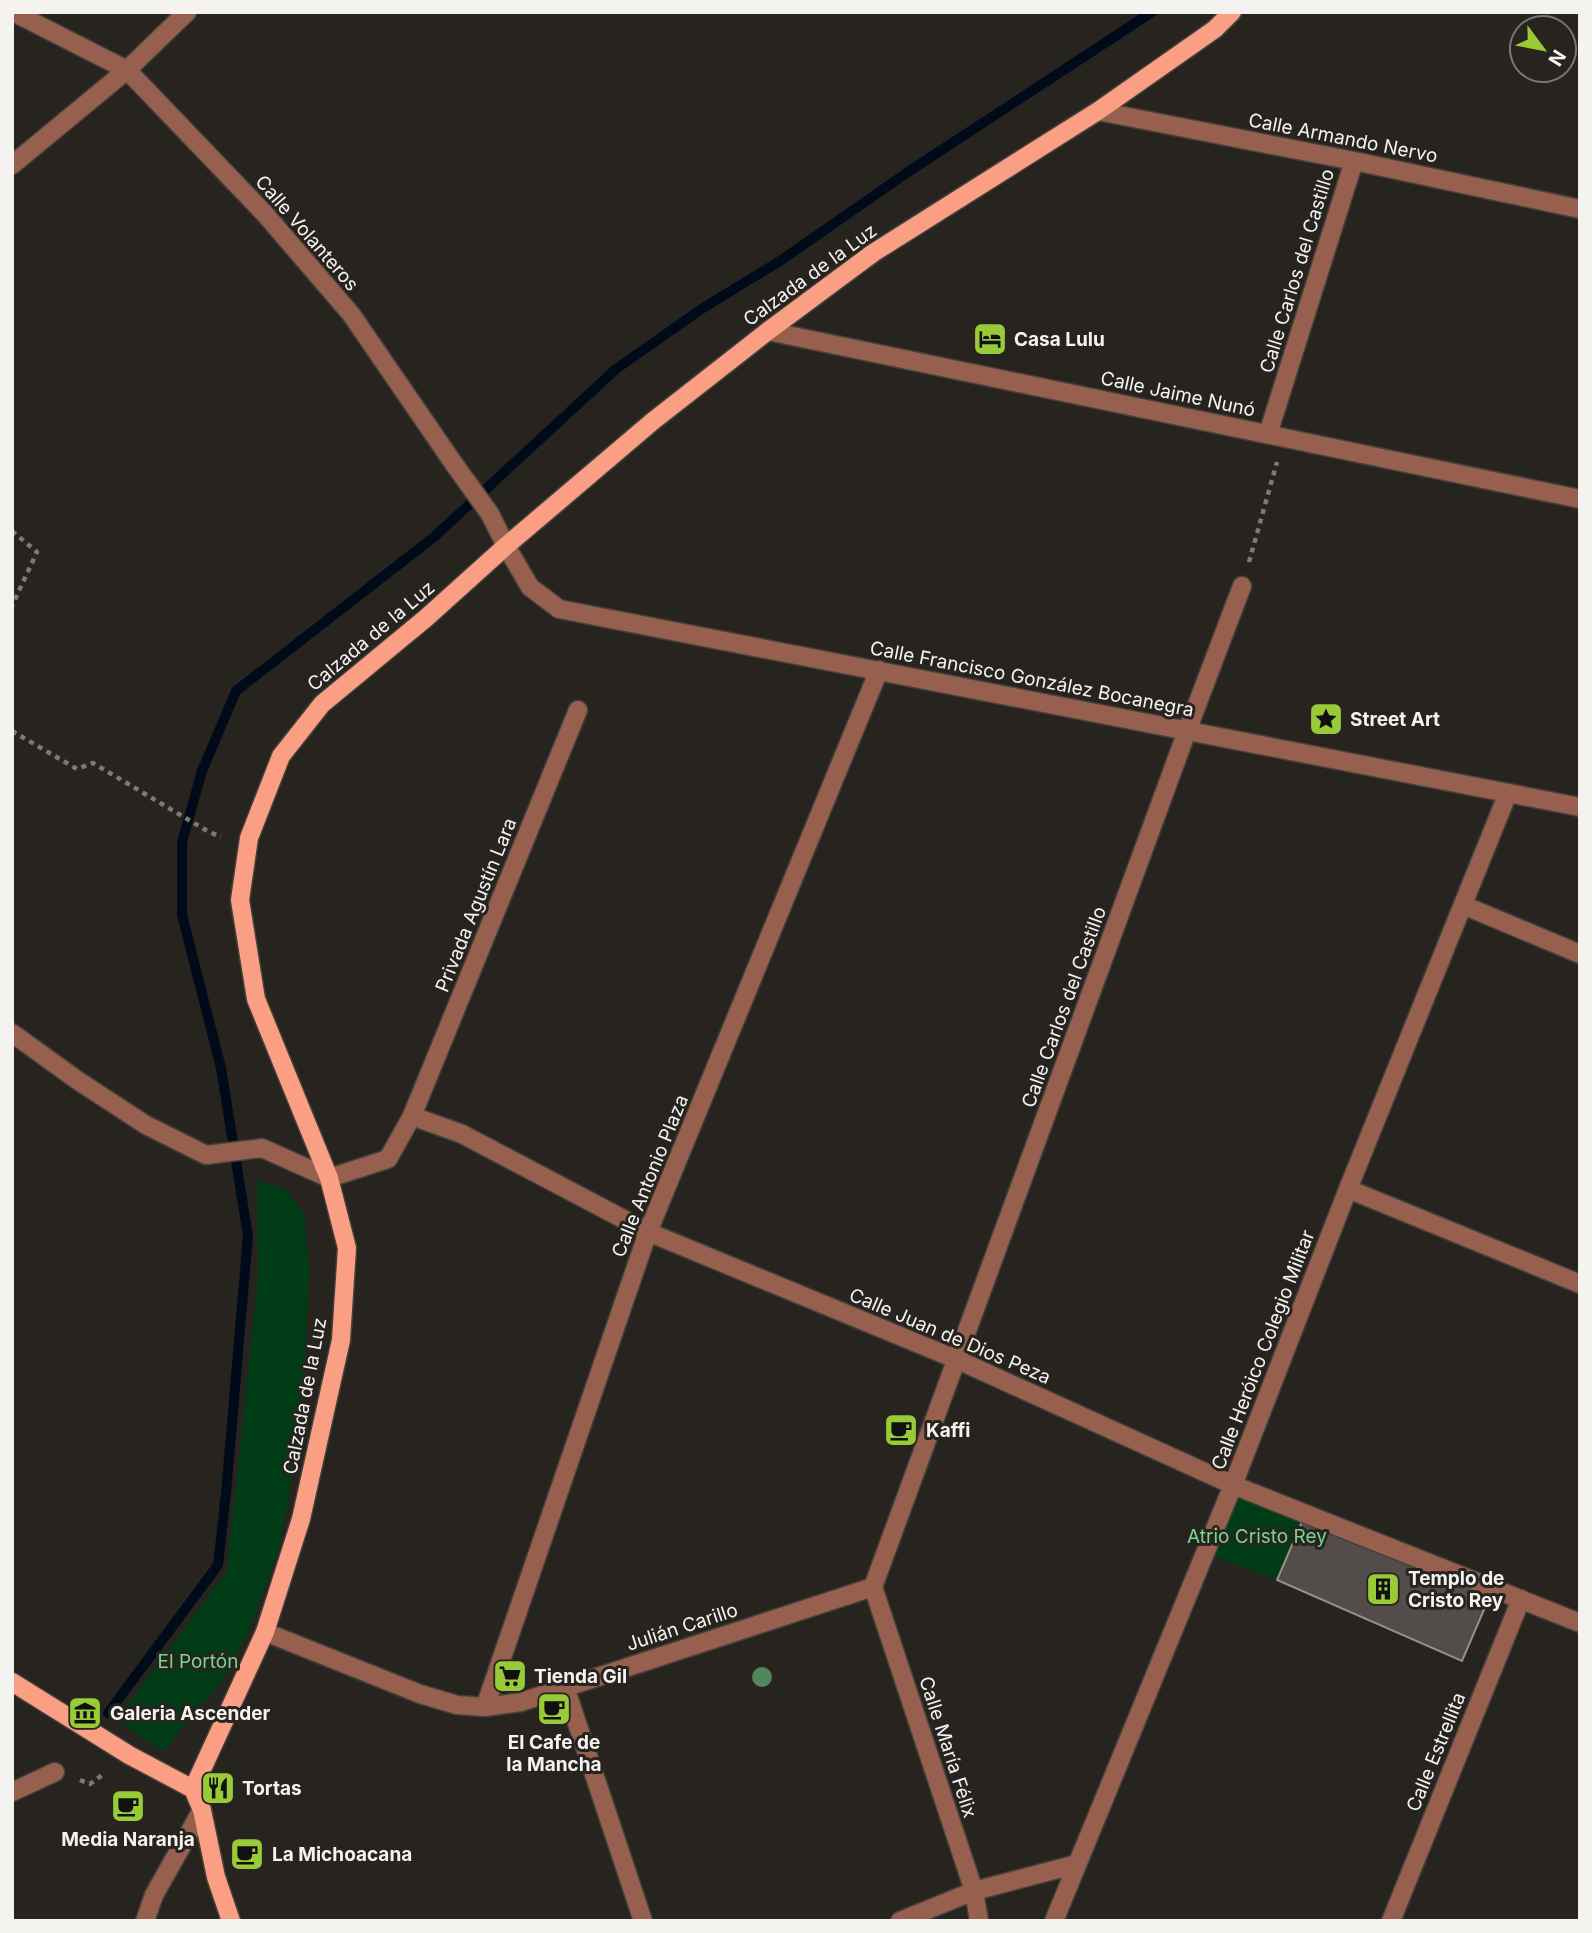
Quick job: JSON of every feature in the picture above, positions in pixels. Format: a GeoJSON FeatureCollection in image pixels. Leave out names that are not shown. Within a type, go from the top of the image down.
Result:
{"type":"FeatureCollection","features":[{"type":"Feature","properties":{"kind":"main road","name":"Calzada de la Luz"},"geometry":{"type":"LineString","coordinates":[[193,1789],[265,1632],[301,1518],[341,1340],[347,1248],[329,1178],[256,999],[240,900],[249,838],[281,756],[322,704],[426,618],[653,421],[768,331],[873,253],[1098,111],[1214,29],[1232,12]]}},
{"type":"Feature","properties":{"kind":"main road"},"geometry":{"type":"LineString","coordinates":[[12,1682],[129,1755],[193,1789],[202,1810],[216,1877],[231,1921]]}},
{"type":"Feature","properties":{"kind":"street","name":"Calle Volanteros"},"geometry":{"type":"LineString","coordinates":[[13,12],[127,70],[265,214],[351,314],[490,514],[506,546]]}},
{"type":"Feature","properties":{"kind":"street"},"geometry":{"type":"LineString","coordinates":[[12,165],[127,70],[187,12]]}},
{"type":"Feature","properties":{"kind":"street","name":"Calle Armando Nervo"},"geometry":{"type":"LineString","coordinates":[[1098,111],[1580,209]]}},
{"type":"Feature","properties":{"kind":"street","name":"Calle Carlos del Castillo"},"geometry":{"type":"LineString","coordinates":[[1276,435],[1354,161]]}},
{"type":"Feature","properties":{"kind":"street","name":"Calle Jaime Nunó"},"geometry":{"type":"LineString","coordinates":[[768,331],[1580,499]]}},
{"type":"Feature","properties":{"kind":"street","name":"Calle Francisco González Bocanegra"},"geometry":{"type":"LineString","coordinates":[[506,546],[530,587],[559,609],[1580,807]]}},
{"type":"Feature","properties":{"kind":"street","name":"Calle Carlos del Castillo"},"geometry":{"type":"LineString","coordinates":[[873,1587],[1242,586]]}},
{"type":"Feature","properties":{"kind":"street","name":"Calle Antonio Plaza"},"geometry":{"type":"LineString","coordinates":[[485,1707],[648,1232],[879,670]]}},
{"type":"Feature","properties":{"kind":"street","name":"Privada Agustín Lara"},"geometry":{"type":"LineString","coordinates":[[412,1116],[578,710]]}},
{"type":"Feature","properties":{"kind":"street","name":"Calle Heróico Colegio Militar"},"geometry":{"type":"LineString","coordinates":[[1054,1921],[1233,1485],[1348,1189],[1508,793]]}},
{"type":"Feature","properties":{"kind":"street"},"geometry":{"type":"LineString","coordinates":[[1463,905],[1580,954]]}},
{"type":"Feature","properties":{"kind":"street"},"geometry":{"type":"LineString","coordinates":[[12,1033],[146,1125],[206,1155],[262,1148],[329,1178],[388,1159],[412,1116]]}},
{"type":"Feature","properties":{"kind":"street","name":"Calle Juan de Dios Peza"},"geometry":{"type":"LineString","coordinates":[[412,1116],[462,1134],[648,1232],[958,1360],[1233,1485],[1580,1623]]}},
{"type":"Feature","properties":{"kind":"street"},"geometry":{"type":"LineString","coordinates":[[1348,1189],[1580,1284]]}},
{"type":"Feature","properties":{"kind":"street","name":"Julián Carillo"},"geometry":{"type":"LineString","coordinates":[[265,1632],[421,1694],[457,1705],[485,1707],[521,1702],[873,1587]]}},
{"type":"Feature","properties":{"kind":"street","name":"Calle María Félix"},"geometry":{"type":"LineString","coordinates":[[873,1587],[974,1891],[979,1921]]}},
{"type":"Feature","properties":{"kind":"street","name":"Calle Estrellita"},"geometry":{"type":"LineString","coordinates":[[1391,1921],[1521,1599]]}},
{"type":"Feature","properties":{"kind":"street"},"geometry":{"type":"LineString","coordinates":[[565,1688],[643,1921]]}},
{"type":"Feature","properties":{"kind":"street"},"geometry":{"type":"LineString","coordinates":[[12,1792],[55,1772]]}},
{"type":"Feature","properties":{"kind":"street"},"geometry":{"type":"LineString","coordinates":[[145,1921],[154,1895],[202,1810]]}},
{"type":"Feature","properties":{"kind":"street"},"geometry":{"type":"LineString","coordinates":[[900,1921],[974,1891],[1077,1864]]}},
{"type":"Feature","properties":{"kind":"path"},"geometry":{"type":"LineString","coordinates":[[1242,586],[1276,435]]}},
{"type":"Feature","properties":{"kind":"path"},"geometry":{"type":"LineString","coordinates":[[12,531],[37,552],[12,606]]}},
{"type":"Feature","properties":{"kind":"path"},"geometry":{"type":"LineString","coordinates":[[12,731],[77,769],[93,763],[209,832]]}},
{"type":"Feature","properties":{"kind":"path"},"geometry":{"type":"LineString","coordinates":[[55,1772],[90,1784],[129,1755]]}},
{"type":"Feature","properties":{"kind":"green space","name":"El Portón"},"geometry":{"type":"Polygon","coordinates":[[[257,1180],[285,1189],[304,1213],[309,1271],[305,1366],[290,1489],[278,1553],[248,1632],[225,1677],[163,1751],[116,1720],[227,1571],[258,1280],[257,1180]]]}},
{"type":"Feature","properties":{"kind":"green space","name":"Atrio Cristo Rey"},"geometry":{"type":"Polygon","coordinates":[[[1236,1490],[1304,1517],[1277,1580],[1209,1554],[1236,1490]]]}},
{"type":"Feature","properties":{"kind":"building","name":"Templo de Cristo Rey"},"geometry":{"type":"Polygon","coordinates":[[[1304,1517],[1489,1598],[1462,1661],[1277,1580],[1304,1517]]]}},
{"type":"Feature","properties":{"kind":"waterway"},"geometry":{"type":"LineString","coordinates":[[108,1713],[218,1565],[248,1236],[221,1068],[182,915],[182,842],[202,771],[236,691],[434,537],[616,369],[703,308],[780,261],[908,172],[1152,12]]}},
{"type":"Feature","properties":{"kind":"place","name":"Casa Lulu"},"geometry":{"type":"Point","coordinates":[990,339]}},
{"type":"Feature","properties":{"kind":"place","name":"Street Art"},"geometry":{"type":"Point","coordinates":[1326,719]}},
{"type":"Feature","properties":{"kind":"place","name":"Kaffi"},"geometry":{"type":"Point","coordinates":[901,1430]}},
{"type":"Feature","properties":{"kind":"place","name":"Templo de Cristo Rey"},"geometry":{"type":"Point","coordinates":[1383,1589]}},
{"type":"Feature","properties":{"kind":"place","name":"Tienda Gil"},"geometry":{"type":"Point","coordinates":[510,1676]}},
{"type":"Feature","properties":{"kind":"place","name":"El Cafe de la Mancha"},"geometry":{"type":"Point","coordinates":[554,1709]}},
{"type":"Feature","properties":{"kind":"place","name":"Galeria Ascender"},"geometry":{"type":"Point","coordinates":[85,1713]}},
{"type":"Feature","properties":{"kind":"place","name":"Tortas"},"geometry":{"type":"Point","coordinates":[218,1788]}},
{"type":"Feature","properties":{"kind":"place","name":"Media Naranja"},"geometry":{"type":"Point","coordinates":[128,1806]}},
{"type":"Feature","properties":{"kind":"place","name":"La Michoacana"},"geometry":{"type":"Point","coordinates":[247,1854]}}]}
